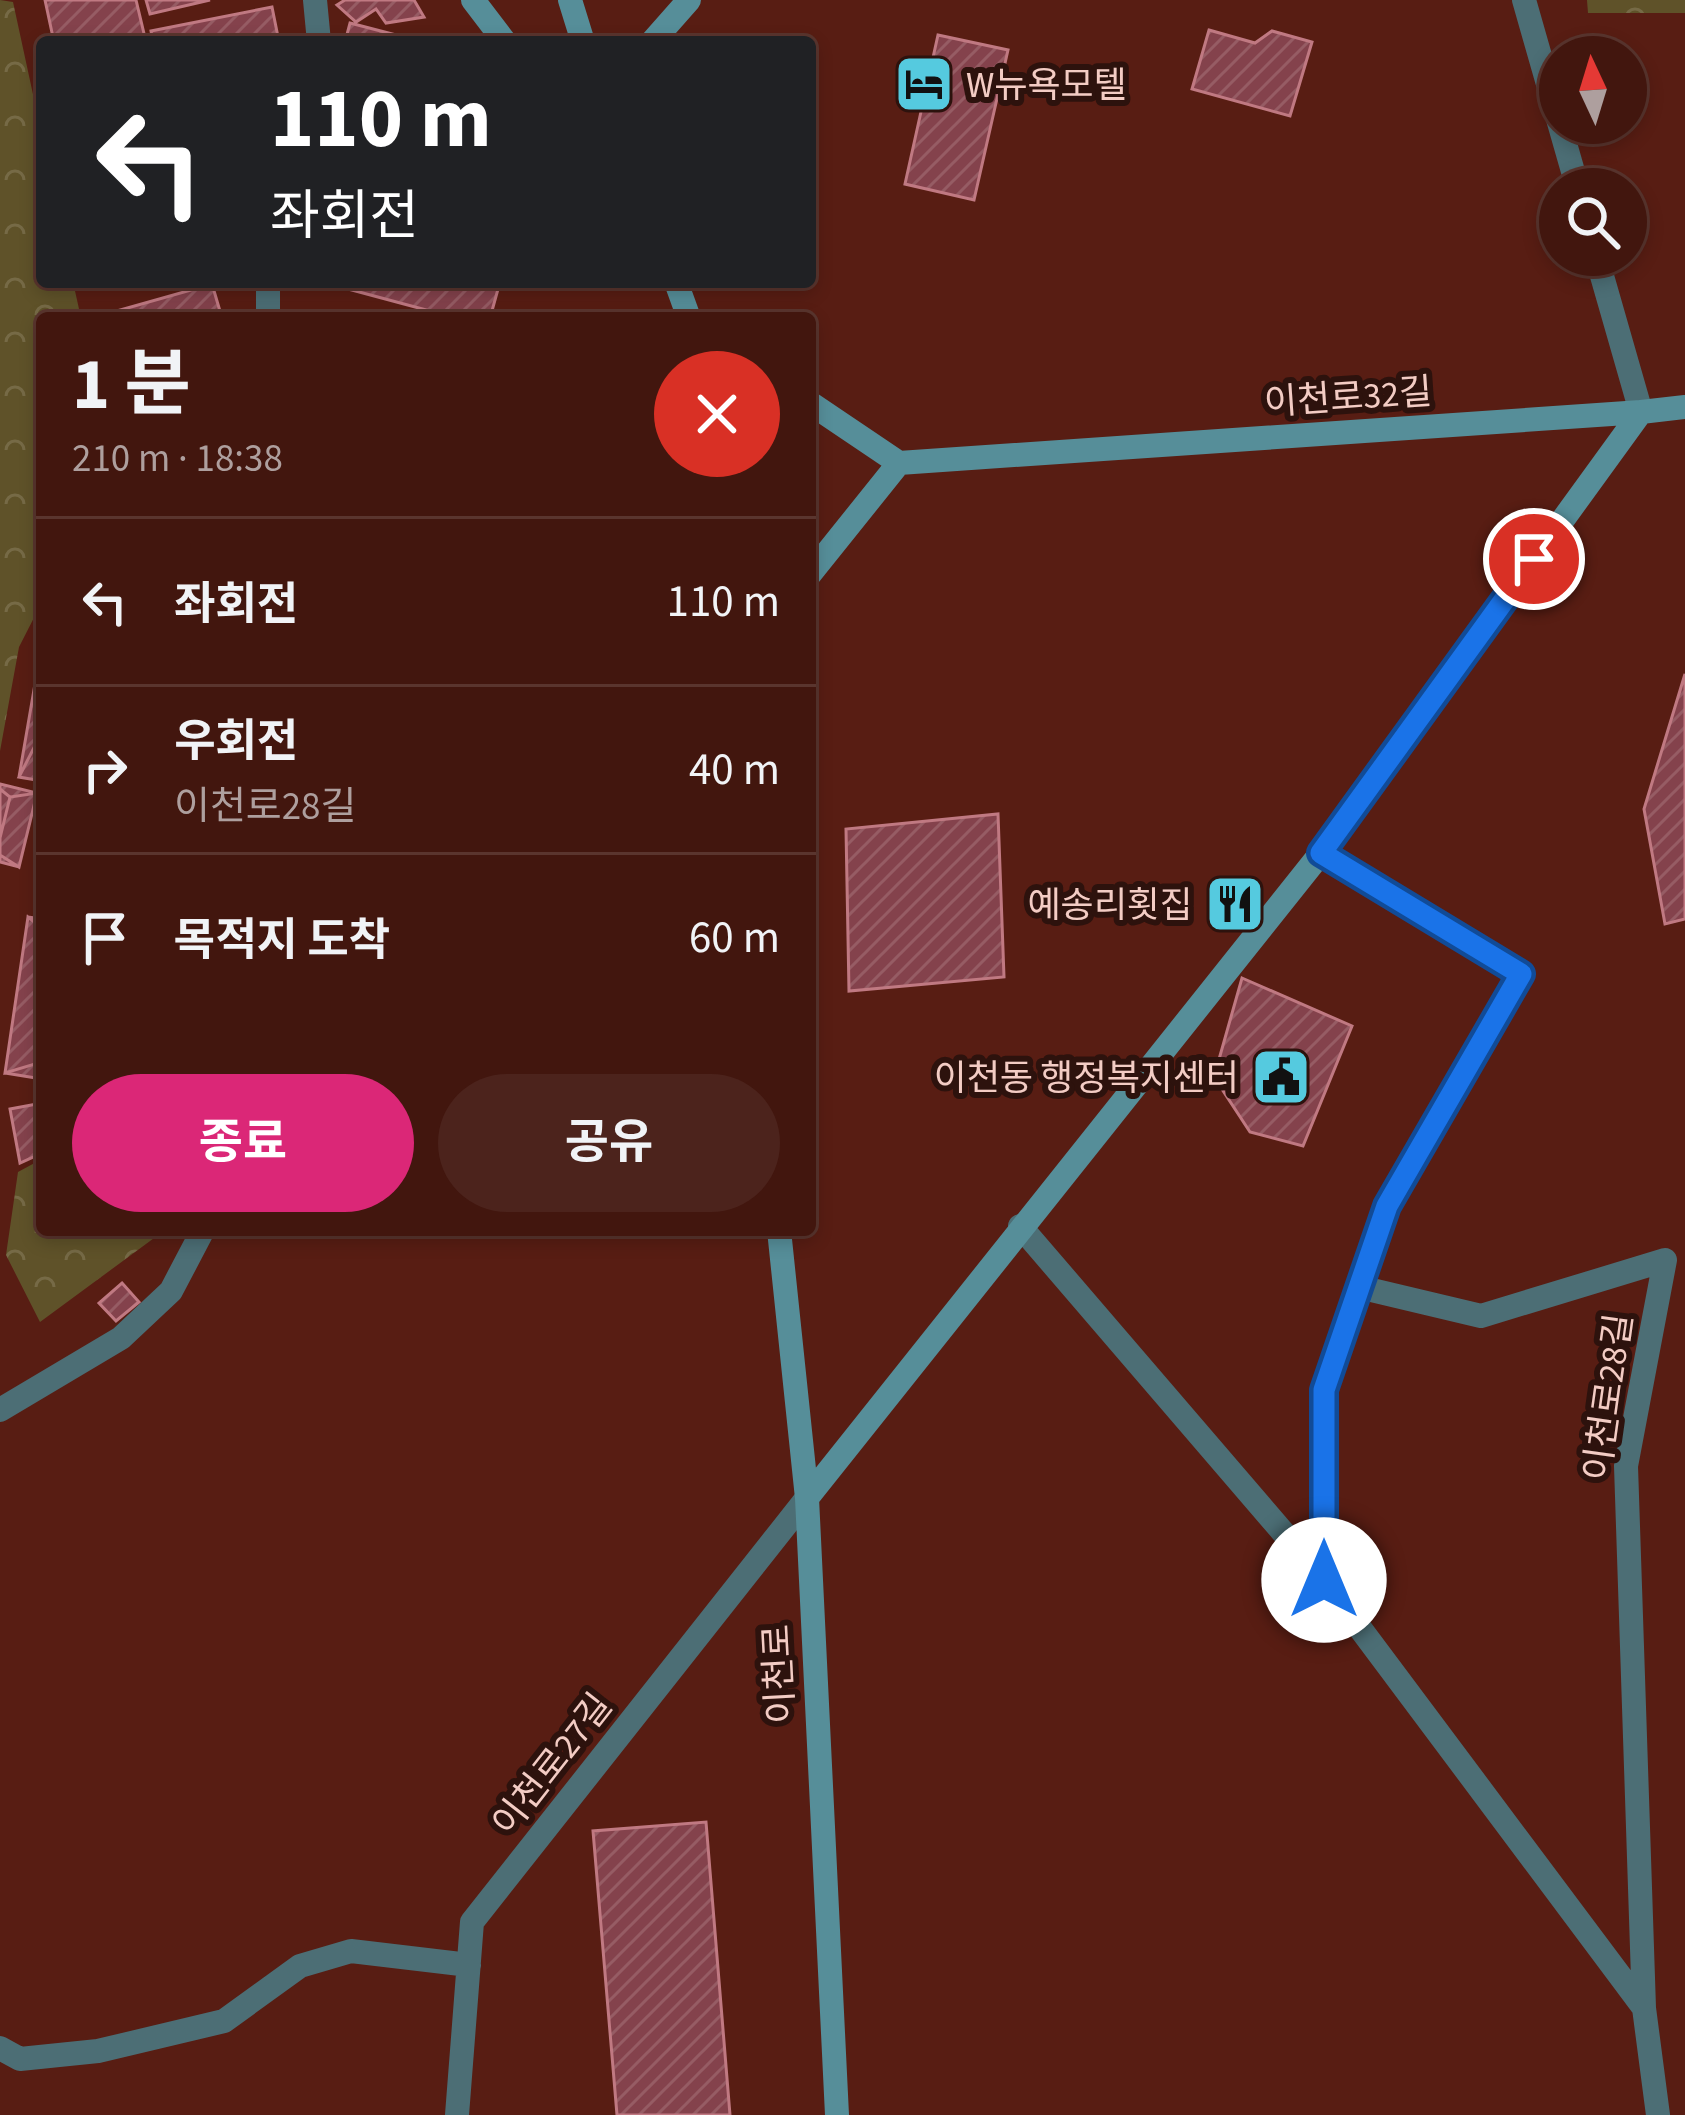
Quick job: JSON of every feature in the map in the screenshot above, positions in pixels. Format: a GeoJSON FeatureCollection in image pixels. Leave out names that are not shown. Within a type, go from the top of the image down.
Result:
{"type":"FeatureCollection","features":[{"type":"Feature","properties":{"kind":"street"},"geometry":{"type":"LineString","coordinates":[[315,0],[318,36]]}},
{"type":"Feature","properties":{"kind":"street"},"geometry":{"type":"LineString","coordinates":[[473,0],[500,36]]}},
{"type":"Feature","properties":{"kind":"street"},"geometry":{"type":"LineString","coordinates":[[570,0],[581,36]]}},
{"type":"Feature","properties":{"kind":"street"},"geometry":{"type":"LineString","coordinates":[[657,36],[689,0]]}},
{"type":"Feature","properties":{"kind":"street"},"geometry":{"type":"LineString","coordinates":[[1524,0],[1572,168]]}},
{"type":"Feature","properties":{"kind":"street"},"geometry":{"type":"LineString","coordinates":[[1602,276],[1641,412]]}},
{"type":"Feature","properties":{"kind":"street"},"geometry":{"type":"LineString","coordinates":[[807,1498],[1019,1226],[1321,853],[1641,412],[1685,407]]}},
{"type":"Feature","properties":{"kind":"street"},"geometry":{"type":"LineString","coordinates":[[816,408],[898,464],[816,566]]}},
{"type":"Feature","properties":{"kind":"street","name":"이천로32길"},"geometry":{"type":"LineString","coordinates":[[898,464],[1641,412]]}},
{"type":"Feature","properties":{"kind":"street"},"geometry":{"type":"LineString","coordinates":[[1321,853],[1521,974],[1387,1206],[1324,1390],[1324,1580]]}},
{"type":"Feature","properties":{"kind":"street","name":"이천로28길"},"geometry":{"type":"LineString","coordinates":[[1019,1226],[1324,1580],[1644,2008]]}},
{"type":"Feature","properties":{"kind":"street"},"geometry":{"type":"LineString","coordinates":[[0,1410],[122,1339],[170,1292],[200,1236]]}},
{"type":"Feature","properties":{"kind":"street","name":"이천로"},"geometry":{"type":"LineString","coordinates":[[780,1236],[807,1498],[837,2115]]}},
{"type":"Feature","properties":{"kind":"street","name":"이천로28길"},"geometry":{"type":"LineString","coordinates":[[1359,1288],[1481,1316],[1666,1260],[1626,1466],[1644,2008],[1658,2115]]}},
{"type":"Feature","properties":{"kind":"street","name":"이천로27길"},"geometry":{"type":"LineString","coordinates":[[457,2115],[472,1922],[807,1498]]}},
{"type":"Feature","properties":{"kind":"street"},"geometry":{"type":"LineString","coordinates":[[0,2048],[20,2059],[98,2051],[224,2021],[299,1966],[351,1952],[469,1965]]}},
{"type":"Feature","properties":{"kind":"green space"},"geometry":{"type":"Polygon","coordinates":[[[0,0],[13,2],[36,108],[36,288],[74,288],[80,312],[36,312],[36,614],[19,647],[0,751],[0,0]]]}},
{"type":"Feature","properties":{"kind":"green space"},"geometry":{"type":"Polygon","coordinates":[[[1587,0],[1685,0],[1685,13],[1588,13],[1587,0]]]}},
{"type":"Feature","properties":{"kind":"green space"},"geometry":{"type":"Polygon","coordinates":[[[36,1162],[36,1236],[157,1236],[40,1322],[6,1255],[18,1172],[36,1162]]]}},
{"type":"Feature","properties":{"kind":"building"},"geometry":{"type":"Polygon","coordinates":[[[45,0],[136,0],[145,36],[53,36],[45,0]]]}},
{"type":"Feature","properties":{"kind":"building"},"geometry":{"type":"Polygon","coordinates":[[[146,0],[210,0],[150,14],[146,0]]]}},
{"type":"Feature","properties":{"kind":"building"},"geometry":{"type":"Polygon","coordinates":[[[345,0],[414,0],[424,17],[386,23],[376,9],[356,22],[337,5],[345,0]]]}},
{"type":"Feature","properties":{"kind":"building"},"geometry":{"type":"Polygon","coordinates":[[[272,7],[278,36],[152,36],[151,31],[272,7]]]}},
{"type":"Feature","properties":{"kind":"building"},"geometry":{"type":"Polygon","coordinates":[[[350,23],[400,36],[347,36],[350,23]]]}},
{"type":"Feature","properties":{"kind":"building"},"geometry":{"type":"Polygon","coordinates":[[[1209,30],[1255,43],[1272,31],[1312,42],[1290,116],[1192,89],[1209,30]]]}},
{"type":"Feature","properties":{"kind":"building"},"geometry":{"type":"Polygon","coordinates":[[[938,35],[1008,50],[974,200],[905,184],[938,35]]]}},
{"type":"Feature","properties":{"kind":"building"},"geometry":{"type":"Polygon","coordinates":[[[213,288],[220,312],[113,312],[213,288]]]}},
{"type":"Feature","properties":{"kind":"building"},"geometry":{"type":"Polygon","coordinates":[[[344,288],[498,288],[492,312],[434,312],[344,288]]]}},
{"type":"Feature","properties":{"kind":"building"},"geometry":{"type":"Polygon","coordinates":[[[1685,674],[1685,919],[1665,924],[1644,809],[1685,674]]]}},
{"type":"Feature","properties":{"kind":"building"},"geometry":{"type":"Polygon","coordinates":[[[35,684],[36,684],[36,780],[19,777],[35,684]]]}},
{"type":"Feature","properties":{"kind":"building"},"geometry":{"type":"Polygon","coordinates":[[[36,744],[36,780],[19,777],[36,744]]]}},
{"type":"Feature","properties":{"kind":"building"},"geometry":{"type":"Polygon","coordinates":[[[0,784],[36,793],[19,867],[0,862],[0,784]]]}},
{"type":"Feature","properties":{"kind":"building"},"geometry":{"type":"Polygon","coordinates":[[[0,789],[10,797],[0,838],[0,789]]]}},
{"type":"Feature","properties":{"kind":"building"},"geometry":{"type":"Polygon","coordinates":[[[36,793],[19,867],[0,855],[10,797],[36,793]]]}},
{"type":"Feature","properties":{"kind":"building"},"geometry":{"type":"Polygon","coordinates":[[[998,814],[1004,977],[849,991],[846,829],[998,814]]]}},
{"type":"Feature","properties":{"kind":"building"},"geometry":{"type":"Polygon","coordinates":[[[28,917],[36,918],[36,1078],[5,1073],[28,917]]]}},
{"type":"Feature","properties":{"kind":"building"},"geometry":{"type":"Polygon","coordinates":[[[28,917],[36,923],[36,1064],[5,1073],[28,917]]]}},
{"type":"Feature","properties":{"kind":"building"},"geometry":{"type":"Polygon","coordinates":[[[1242,978],[1352,1026],[1303,1146],[1250,1132],[1214,1077],[1242,978]]]}},
{"type":"Feature","properties":{"kind":"building"},"geometry":{"type":"Polygon","coordinates":[[[36,1104],[36,1156],[20,1163],[10,1109],[36,1104]]]}},
{"type":"Feature","properties":{"kind":"building"},"geometry":{"type":"Polygon","coordinates":[[[122,1283],[139,1302],[116,1321],[99,1303],[122,1283]]]}},
{"type":"Feature","properties":{"kind":"building"},"geometry":{"type":"Polygon","coordinates":[[[706,1822],[730,2115],[617,2115],[593,1831],[706,1822]]]}},
{"type":"Feature","properties":{"kind":"place","name":"W뉴욕모텔"},"geometry":{"type":"Point","coordinates":[924,84]}},
{"type":"Feature","properties":{"kind":"place","name":"예송리횟집"},"geometry":{"type":"Point","coordinates":[1235,904]}},
{"type":"Feature","properties":{"kind":"place","name":"이천동 행정복지센터"},"geometry":{"type":"Point","coordinates":[1281,1077]}},
{"type":"Feature","properties":{"kind":"route"},"geometry":{"type":"LineString","coordinates":[[1324,1580],[1324,1390],[1387,1206],[1521,974],[1321,853],[1534,559]]}}]}
